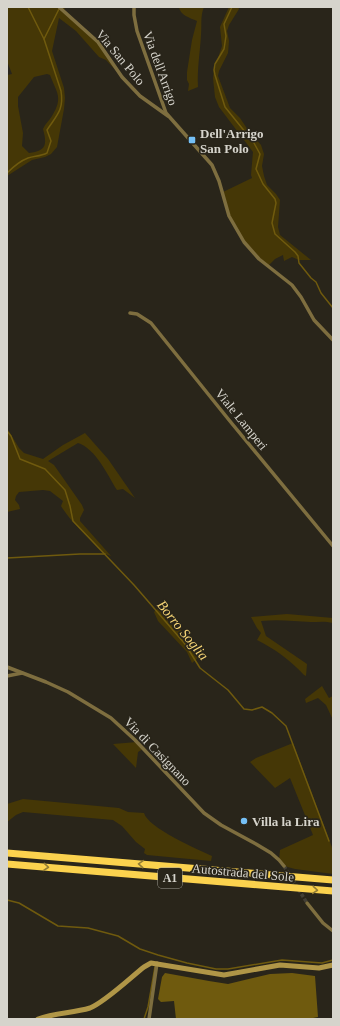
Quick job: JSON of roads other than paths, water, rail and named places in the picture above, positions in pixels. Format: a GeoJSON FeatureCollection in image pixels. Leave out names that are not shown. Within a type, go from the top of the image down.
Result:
{"type":"FeatureCollection","features":[{"type":"Feature","properties":{"kind":"highway","name":"Autostrada del Sole"},"geometry":{"type":"LineString","coordinates":[[7,853],[333,880]]}},
{"type":"Feature","properties":{"kind":"highway","name":"Autostrada del Sole"},"geometry":{"type":"LineString","coordinates":[[7,864],[333,891]]}},
{"type":"Feature","properties":{"kind":"street","name":"Via San Polo"},"geometry":{"type":"LineString","coordinates":[[59,7],[98,42],[122,77],[140,96],[169,117]]}},
{"type":"Feature","properties":{"kind":"street","name":"Via dell'Arrigo"},"geometry":{"type":"LineString","coordinates":[[134,7],[137,31],[169,117],[212,165],[220,181],[229,216],[244,242],[259,259],[292,285],[301,297],[314,320],[333,340]]}},
{"type":"Feature","properties":{"kind":"street","name":"Viale Lamperi"},"geometry":{"type":"LineString","coordinates":[[130,313],[137,314],[151,323],[333,546]]}},
{"type":"Feature","properties":{"kind":"street","name":"Via di Casignano"},"geometry":{"type":"LineString","coordinates":[[7,667],[23,672],[68,692],[111,718],[204,813],[221,825],[271,853],[284,866]]}},
{"type":"Feature","properties":{"kind":"street"},"geometry":{"type":"LineString","coordinates":[[7,676],[23,672]]}},
{"type":"Feature","properties":{"kind":"street"},"geometry":{"type":"LineString","coordinates":[[307,903],[323,923],[333,931]]}},
{"type":"Feature","properties":{"kind":"street"},"geometry":{"type":"LineString","coordinates":[[38,1019],[49,1015],[89,1008],[100,1003],[151,963],[224,975],[280,965],[319,968],[333,965]]}},
{"type":"Feature","properties":{"kind":"street"},"geometry":{"type":"LineString","coordinates":[[149,1019],[157,963]]}},
{"type":"Feature","properties":{"kind":"waterway"},"geometry":{"type":"LineString","coordinates":[[7,173],[25,159],[47,153],[51,141],[47,130],[61,108],[61,91],[44,39],[28,7]]}},
{"type":"Feature","properties":{"kind":"waterway"},"geometry":{"type":"LineString","coordinates":[[232,7],[224,24],[226,36],[224,49],[215,64],[214,70],[225,107],[254,143],[260,154],[256,169],[263,184],[275,199],[276,203],[272,223],[275,234],[295,252],[298,256],[299,263],[316,282],[321,293],[333,308]]}},
{"type":"Feature","properties":{"kind":"waterway"},"geometry":{"type":"LineString","coordinates":[[44,39],[59,9]]}},
{"type":"Feature","properties":{"kind":"waterway","name":"Borro Soglia"},"geometry":{"type":"LineString","coordinates":[[7,431],[11,436],[20,459],[45,469],[65,490],[73,521],[134,585],[185,644],[200,668],[228,690],[244,709],[252,710],[262,707],[272,713],[286,726],[329,841]]}},
{"type":"Feature","properties":{"kind":"waterway"},"geometry":{"type":"LineString","coordinates":[[7,558],[105,554]]}},
{"type":"Feature","properties":{"kind":"waterway"},"geometry":{"type":"LineString","coordinates":[[7,900],[19,903],[58,926],[88,928],[118,936],[140,949],[187,963],[216,969],[228,969],[282,960],[322,963],[333,960]]}},
{"type":"Feature","properties":{"kind":"waterway"},"geometry":{"type":"LineString","coordinates":[[144,1019],[148,1007],[155,967]]}},
{"type":"Feature","properties":{"kind":"tunnel"},"geometry":{"type":"LineString","coordinates":[[284,866],[307,903]]}},
{"type":"Feature","properties":{"kind":"place","name":"Dell'Arrigo San Polo"},"geometry":{"type":"Point","coordinates":[192,140]}},
{"type":"Feature","properties":{"kind":"place","name":"Villa la Lira"},"geometry":{"type":"Point","coordinates":[244,821]}}]}
